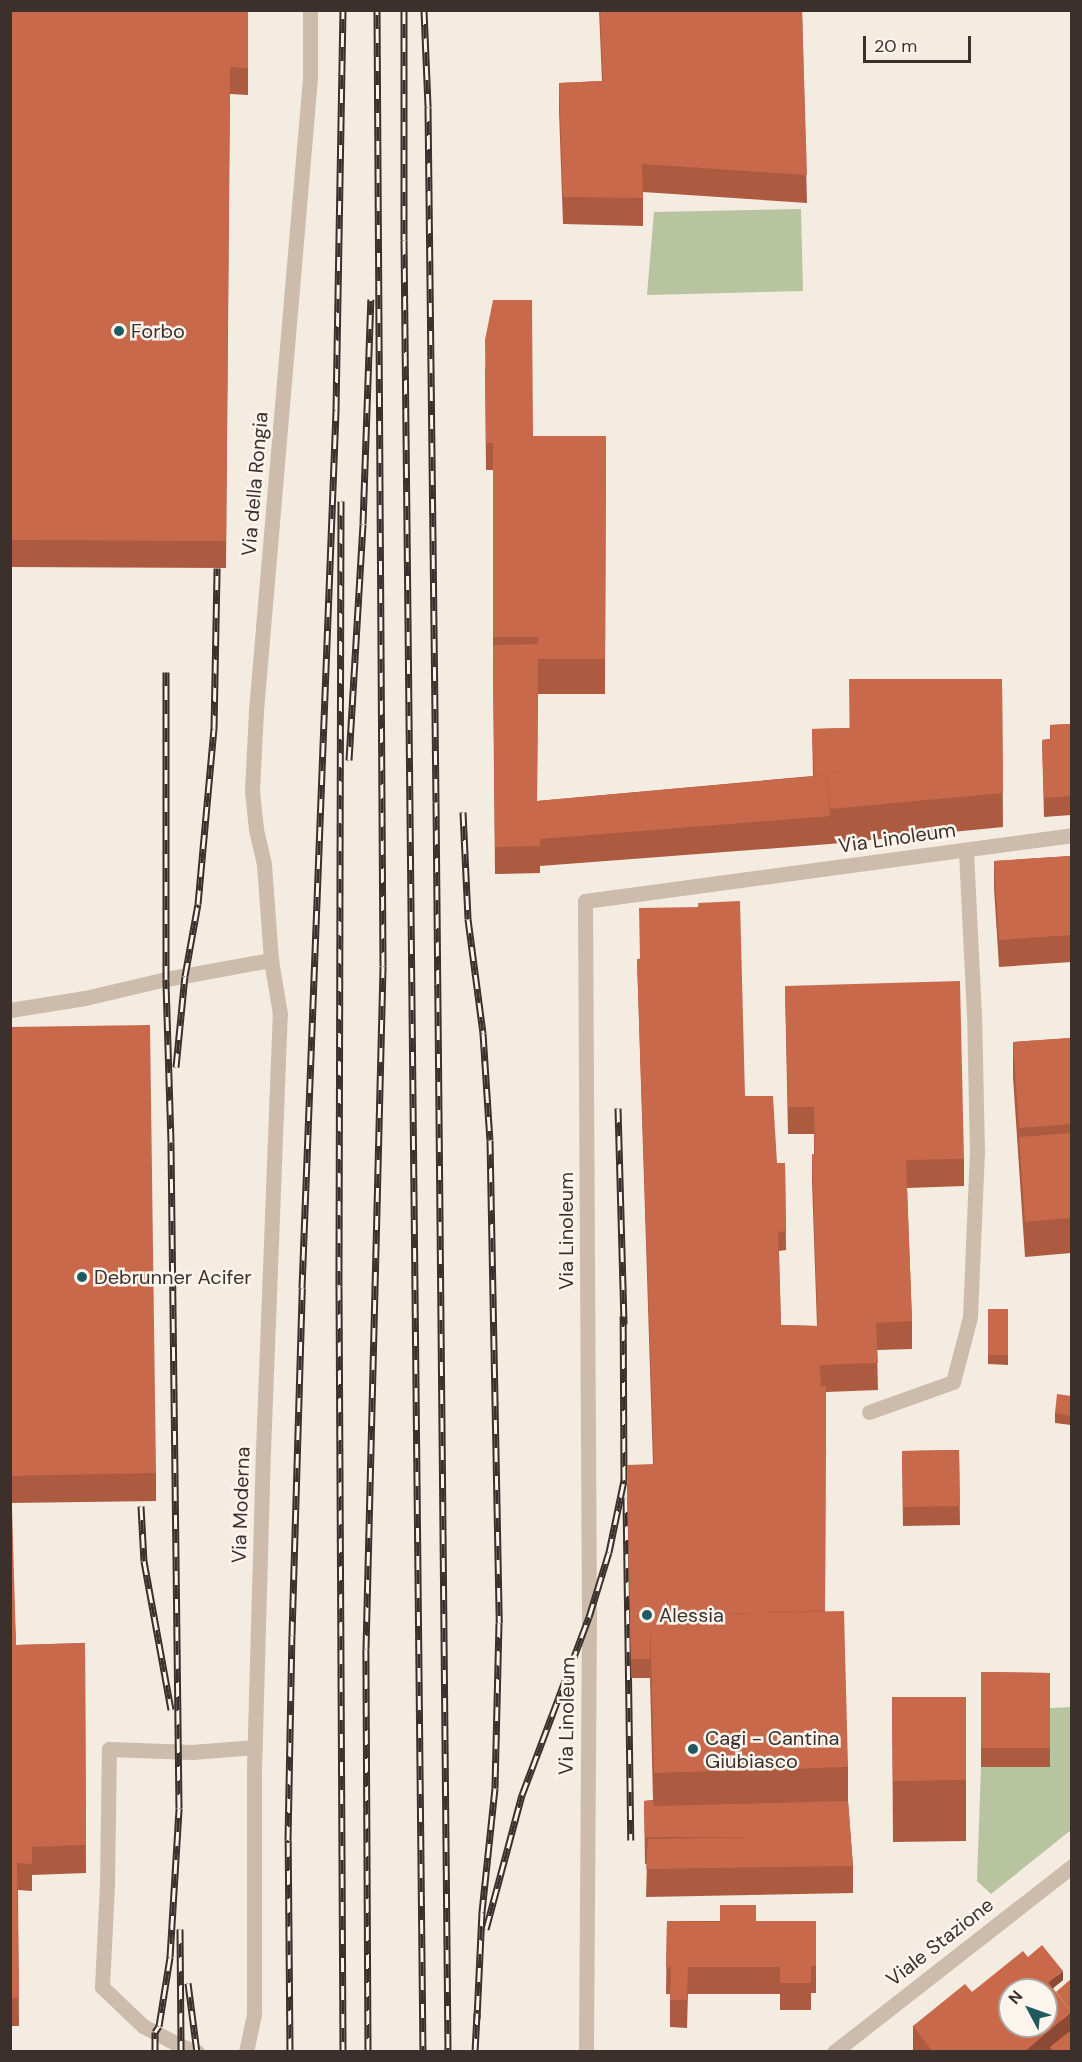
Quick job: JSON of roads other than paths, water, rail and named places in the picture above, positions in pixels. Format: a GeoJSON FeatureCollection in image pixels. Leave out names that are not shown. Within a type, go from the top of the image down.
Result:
{"type":"FeatureCollection","features":[{"type":"Feature","properties":{"kind":"street","name":"Via della Rongia"},"geometry":{"type":"LineString","coordinates":[[271,960],[264,864],[256,829],[252,790],[256,710],[310,77],[310,10]]}},
{"type":"Feature","properties":{"kind":"street","name":"Via Linoleum"},"geometry":{"type":"LineString","coordinates":[[586,2052],[589,1605],[585,901],[1071,835]]}},
{"type":"Feature","properties":{"kind":"street"},"geometry":{"type":"LineString","coordinates":[[869,1412],[953,1382],[969,1317],[977,1153],[974,1015],[966,850]]}},
{"type":"Feature","properties":{"kind":"street"},"geometry":{"type":"LineString","coordinates":[[10,1010],[85,998],[166,979],[271,960]]}},
{"type":"Feature","properties":{"kind":"street","name":"Via Moderna"},"geometry":{"type":"LineString","coordinates":[[246,2052],[254,2013],[255,1747],[263,1451],[280,1014],[271,960]]}},
{"type":"Feature","properties":{"kind":"street"},"geometry":{"type":"LineString","coordinates":[[197,2052],[143,2026],[102,1987],[107,1886],[109,1749],[192,1752],[255,1747]]}},
{"type":"Feature","properties":{"kind":"street","name":"Viale Stazione"},"geometry":{"type":"LineString","coordinates":[[834,2052],[1071,1866]]}},
{"type":"Feature","properties":{"kind":"railway"},"geometry":{"type":"LineString","coordinates":[[290,2052],[288,1840],[292,1635],[302,1288],[336,410],[343,10]]}},
{"type":"Feature","properties":{"kind":"railway"},"geometry":{"type":"LineString","coordinates":[[368,2052],[366,1649],[383,966],[377,10]]}},
{"type":"Feature","properties":{"kind":"railway"},"geometry":{"type":"LineString","coordinates":[[404,10],[404,240],[423,2052]]}},
{"type":"Feature","properties":{"kind":"railway"},"geometry":{"type":"LineString","coordinates":[[424,10],[428,107],[448,2052]]}},
{"type":"Feature","properties":{"kind":"railway"},"geometry":{"type":"LineString","coordinates":[[349,760],[363,524],[371,299]]}},
{"type":"Feature","properties":{"kind":"railway"},"geometry":{"type":"LineString","coordinates":[[341,501],[339,1286],[343,2052]]}},
{"type":"Feature","properties":{"kind":"railway"},"geometry":{"type":"LineString","coordinates":[[176,1067],[185,976],[198,904],[214,729],[217,568]]}},
{"type":"Feature","properties":{"kind":"railway"},"geometry":{"type":"LineString","coordinates":[[155,2052],[155,2032],[159,2026],[170,1957],[179,1808],[171,1142],[166,979],[166,672]]}},
{"type":"Feature","properties":{"kind":"railway"},"geometry":{"type":"LineString","coordinates":[[463,812],[468,919],[483,1033],[490,1140],[499,1623],[495,1788],[482,1912],[477,2019]]}},
{"type":"Feature","properties":{"kind":"railway"},"geometry":{"type":"LineString","coordinates":[[618,1108],[624,1324]]}},
{"type":"Feature","properties":{"kind":"railway"},"geometry":{"type":"LineString","coordinates":[[486,1929],[522,1795],[589,1617],[609,1552],[624,1480],[623,1316]]}},
{"type":"Feature","properties":{"kind":"railway"},"geometry":{"type":"LineString","coordinates":[[626,1498],[631,1840]]}},
{"type":"Feature","properties":{"kind":"railway"},"geometry":{"type":"LineString","coordinates":[[141,1506],[144,1561],[171,1710]]}},
{"type":"Feature","properties":{"kind":"railway"},"geometry":{"type":"LineString","coordinates":[[180,1929],[181,2052]]}},
{"type":"Feature","properties":{"kind":"railway"},"geometry":{"type":"LineString","coordinates":[[188,1983],[197,2052]]}},
{"type":"Feature","properties":{"kind":"railway"},"geometry":{"type":"LineString","coordinates":[[475,2052],[477,2013]]}},
{"type":"Feature","properties":{"kind":"place","name":"Forbo"},"geometry":{"type":"Point","coordinates":[119,331]}},
{"type":"Feature","properties":{"kind":"place","name":"Debrunner Acifer"},"geometry":{"type":"Point","coordinates":[82,1277]}},
{"type":"Feature","properties":{"kind":"place","name":"Alessia"},"geometry":{"type":"Point","coordinates":[647,1615]}},
{"type":"Feature","properties":{"kind":"place","name":"Cagi - Cantina Giubiasco"},"geometry":{"type":"Point","coordinates":[693,1749]}}]}
